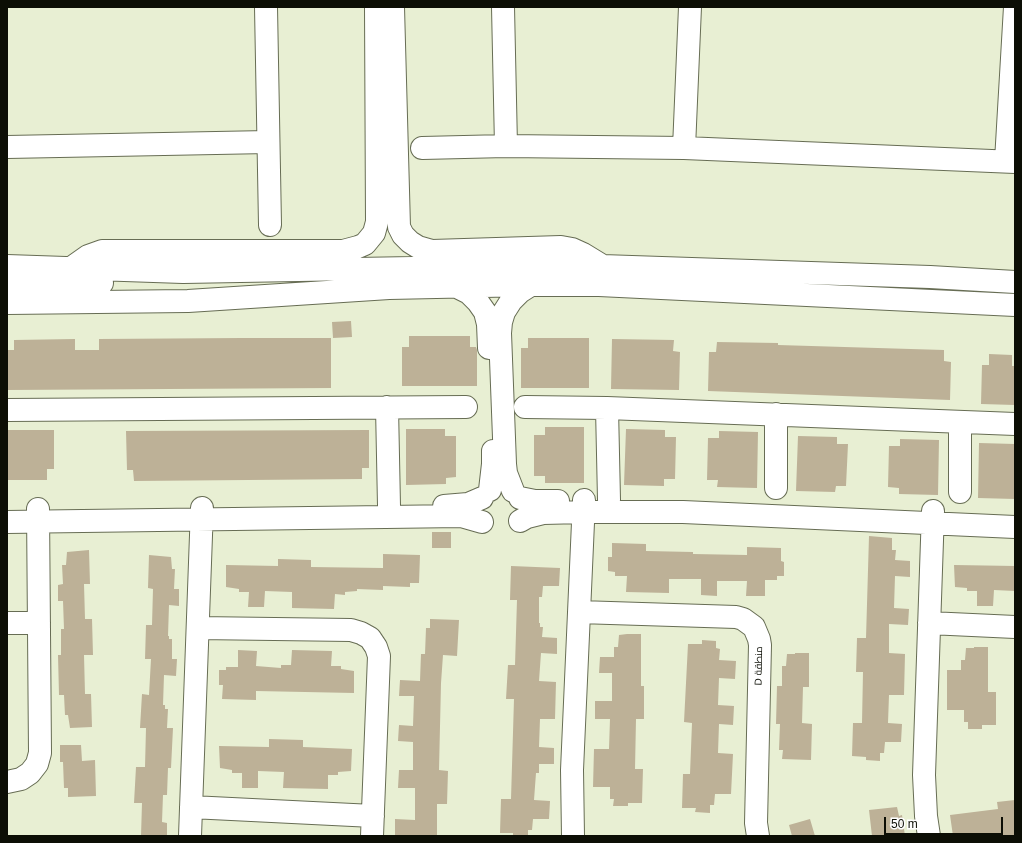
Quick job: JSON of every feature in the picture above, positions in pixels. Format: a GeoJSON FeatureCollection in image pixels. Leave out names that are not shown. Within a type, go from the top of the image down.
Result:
{"type":"FeatureCollection","features":[{"type":"Feature","properties":{"kind":"street"},"geometry":{"type":"LineString","coordinates":[[266,7],[270,225]]}},
{"type":"Feature","properties":{"kind":"street"},"geometry":{"type":"LineString","coordinates":[[376,7],[387,166],[399,227],[406,239],[418,247],[432,251],[561,247],[572,249],[583,254],[602,266]]}},
{"type":"Feature","properties":{"kind":"street"},"geometry":{"type":"LineString","coordinates":[[71,268],[88,256],[102,251],[343,251],[364,244],[370,239],[376,226],[387,166],[393,7]]}},
{"type":"Feature","properties":{"kind":"street"},"geometry":{"type":"LineString","coordinates":[[503,7],[506,146]]}},
{"type":"Feature","properties":{"kind":"street"},"geometry":{"type":"LineString","coordinates":[[684,148],[690,7]]}},
{"type":"Feature","properties":{"kind":"street"},"geometry":{"type":"LineString","coordinates":[[422,148],[506,146],[684,148],[1010,161],[1015,7]]}},
{"type":"Feature","properties":{"kind":"street"},"geometry":{"type":"LineString","coordinates":[[7,147],[268,142]]}},
{"type":"Feature","properties":{"kind":"street"},"geometry":{"type":"LineString","coordinates":[[7,266],[183,272],[602,266],[1015,282]]}},
{"type":"Feature","properties":{"kind":"street"},"geometry":{"type":"LineString","coordinates":[[7,284],[157,281],[183,272]]}},
{"type":"Feature","properties":{"kind":"street"},"geometry":{"type":"LineString","coordinates":[[520,521],[523,509],[506,473],[504,464],[500,333],[504,312],[511,301],[520,292],[531,285]]}},
{"type":"Feature","properties":{"kind":"street"},"geometry":{"type":"LineString","coordinates":[[7,303],[188,301],[389,288],[599,285],[1015,305]]}},
{"type":"Feature","properties":{"kind":"street"},"geometry":{"type":"LineString","coordinates":[[457,287],[469,293],[478,302],[485,312],[488,324],[493,464],[486,494],[479,504],[478,510],[482,522],[494,531],[501,532],[509,530],[527,517],[609,500],[722,503],[933,517],[1015,527]]}},
{"type":"Feature","properties":{"kind":"street"},"geometry":{"type":"LineString","coordinates":[[387,407],[389,506]]}},
{"type":"Feature","properties":{"kind":"street"},"geometry":{"type":"LineString","coordinates":[[7,410],[466,407]]}},
{"type":"Feature","properties":{"kind":"street"},"geometry":{"type":"LineString","coordinates":[[525,407],[607,408],[1015,424]]}},
{"type":"Feature","properties":{"kind":"street"},"geometry":{"type":"LineString","coordinates":[[607,408],[609,500]]}},
{"type":"Feature","properties":{"kind":"street"},"geometry":{"type":"LineString","coordinates":[[776,414],[776,488]]}},
{"type":"Feature","properties":{"kind":"street"},"geometry":{"type":"LineString","coordinates":[[960,422],[960,492]]}},
{"type":"Feature","properties":{"kind":"street"},"geometry":{"type":"LineString","coordinates":[[7,522],[38,516],[202,513],[389,506],[460,506],[468,504],[501,487],[535,501],[584,506],[690,512],[933,517],[1015,514]]}},
{"type":"Feature","properties":{"kind":"street"},"geometry":{"type":"LineString","coordinates":[[573,836],[572,770],[584,506]]}},
{"type":"Feature","properties":{"kind":"street"},"geometry":{"type":"LineString","coordinates":[[7,509],[38,516]]}},
{"type":"Feature","properties":{"kind":"street"},"geometry":{"type":"LineString","coordinates":[[202,513],[461,516],[482,522]]}},
{"type":"Feature","properties":{"kind":"street"},"geometry":{"type":"LineString","coordinates":[[190,836],[202,513]]}},
{"type":"Feature","properties":{"kind":"street"},"geometry":{"type":"LineString","coordinates":[[7,782],[21,780],[30,773],[37,764],[40,754],[38,516]]}},
{"type":"Feature","properties":{"kind":"street"},"geometry":{"type":"LineString","coordinates":[[929,836],[926,816],[924,775],[933,517]]}},
{"type":"Feature","properties":{"kind":"street","name":"D منطقة"},"geometry":{"type":"LineString","coordinates":[[580,612],[736,617],[743,619],[754,627],[760,645],[756,823],[758,836]]}},
{"type":"Feature","properties":{"kind":"street"},"geometry":{"type":"LineString","coordinates":[[7,623],[39,623]]}},
{"type":"Feature","properties":{"kind":"street"},"geometry":{"type":"LineString","coordinates":[[929,623],[1015,628]]}},
{"type":"Feature","properties":{"kind":"street"},"geometry":{"type":"LineString","coordinates":[[192,807],[373,826],[379,656],[376,646],[370,638],[351,630],[198,628]]}},
{"type":"Feature","properties":{"kind":"building"},"geometry":{"type":"Polygon","coordinates":[[[351,321],[352,337],[333,338],[332,322],[351,321]]]}},
{"type":"Feature","properties":{"kind":"building"},"geometry":{"type":"Polygon","coordinates":[[[409,336],[470,336],[470,347],[476,347],[477,350],[477,386],[402,386],[402,347],[409,347],[409,336]]]}},
{"type":"Feature","properties":{"kind":"building"},"geometry":{"type":"Polygon","coordinates":[[[331,338],[331,388],[7,390],[7,350],[14,350],[14,340],[75,339],[75,350],[99,350],[99,339],[331,338]]]}},
{"type":"Feature","properties":{"kind":"building"},"geometry":{"type":"Polygon","coordinates":[[[528,338],[589,338],[589,388],[521,388],[521,348],[528,348],[528,338]]]}},
{"type":"Feature","properties":{"kind":"building"},"geometry":{"type":"Polygon","coordinates":[[[612,339],[674,340],[673,351],[680,352],[679,390],[611,389],[612,339]]]}},
{"type":"Feature","properties":{"kind":"building"},"geometry":{"type":"Polygon","coordinates":[[[717,342],[944,350],[944,361],[951,362],[950,400],[708,391],[709,352],[716,352],[717,342]]]}},
{"type":"Feature","properties":{"kind":"building"},"geometry":{"type":"Polygon","coordinates":[[[989,354],[1012,355],[1012,366],[1015,366],[1015,405],[981,404],[982,365],[989,365],[989,354]]]}},
{"type":"Feature","properties":{"kind":"building"},"geometry":{"type":"Polygon","coordinates":[[[545,427],[584,427],[584,483],[545,483],[545,476],[534,476],[534,435],[545,435],[545,427]]]}},
{"type":"Feature","properties":{"kind":"building"},"geometry":{"type":"Polygon","coordinates":[[[406,429],[445,429],[445,436],[456,436],[456,477],[446,478],[446,484],[406,485],[406,429]]]}},
{"type":"Feature","properties":{"kind":"building"},"geometry":{"type":"Polygon","coordinates":[[[626,429],[665,430],[665,437],[676,437],[675,479],[664,479],[664,486],[624,485],[626,429]]]}},
{"type":"Feature","properties":{"kind":"building"},"geometry":{"type":"Polygon","coordinates":[[[7,430],[54,430],[54,469],[47,469],[47,480],[7,480],[7,430]]]}},
{"type":"Feature","properties":{"kind":"building"},"geometry":{"type":"Polygon","coordinates":[[[369,430],[369,468],[362,468],[362,479],[134,481],[133,470],[127,470],[126,431],[369,430]]]}},
{"type":"Feature","properties":{"kind":"building"},"geometry":{"type":"Polygon","coordinates":[[[719,431],[758,432],[757,488],[717,487],[718,480],[707,480],[708,438],[719,438],[719,431]]]}},
{"type":"Feature","properties":{"kind":"building"},"geometry":{"type":"Polygon","coordinates":[[[798,436],[837,437],[837,444],[848,444],[846,486],[836,486],[835,492],[796,491],[798,436]]]}},
{"type":"Feature","properties":{"kind":"building"},"geometry":{"type":"Polygon","coordinates":[[[900,439],[939,440],[938,495],[899,494],[899,488],[888,487],[889,446],[900,446],[900,439]]]}},
{"type":"Feature","properties":{"kind":"building"},"geometry":{"type":"Polygon","coordinates":[[[979,443],[1015,444],[1015,499],[978,498],[979,443]]]}},
{"type":"Feature","properties":{"kind":"building"},"geometry":{"type":"Polygon","coordinates":[[[432,532],[451,532],[451,548],[432,548],[432,532]]]}},
{"type":"Feature","properties":{"kind":"building"},"geometry":{"type":"Polygon","coordinates":[[[869,536],[892,538],[892,550],[896,550],[895,560],[910,561],[910,577],[895,576],[894,608],[909,609],[908,625],[889,624],[889,653],[905,654],[904,695],[889,695],[888,723],[902,724],[901,742],[885,742],[884,753],[880,753],[880,761],[866,760],[866,757],[852,756],[853,723],[862,723],[863,672],[856,672],[857,638],[866,638],[869,536]]]}},
{"type":"Feature","properties":{"kind":"building"},"geometry":{"type":"Polygon","coordinates":[[[612,543],[646,544],[646,551],[693,552],[693,554],[747,555],[747,547],[781,548],[781,561],[784,562],[784,576],[777,576],[777,580],[765,580],[765,596],[746,596],[747,581],[717,581],[717,596],[701,595],[701,579],[669,579],[669,593],[626,592],[627,576],[615,576],[615,572],[608,571],[608,557],[612,557],[612,543]]]}},
{"type":"Feature","properties":{"kind":"building"},"geometry":{"type":"Polygon","coordinates":[[[89,550],[90,584],[84,584],[85,619],[92,619],[93,655],[84,655],[85,694],[91,694],[92,727],[70,728],[68,715],[65,715],[64,695],[59,695],[58,655],[61,655],[61,629],[64,629],[63,601],[58,601],[58,585],[63,584],[62,565],[66,565],[67,552],[89,550]]]}},
{"type":"Feature","properties":{"kind":"building"},"geometry":{"type":"Polygon","coordinates":[[[383,554],[420,555],[419,583],[410,583],[410,587],[383,586],[383,590],[357,589],[357,591],[345,592],[345,595],[335,594],[334,609],[292,608],[292,592],[265,591],[264,607],[248,607],[249,592],[239,592],[239,589],[226,587],[226,565],[278,566],[278,559],[311,560],[311,567],[383,568],[383,554]]]}},
{"type":"Feature","properties":{"kind":"building"},"geometry":{"type":"Polygon","coordinates":[[[149,555],[171,557],[172,569],[175,569],[174,589],[179,589],[179,606],[169,605],[168,636],[169,639],[172,639],[172,659],[177,659],[176,676],[164,675],[163,705],[165,705],[165,709],[168,709],[167,728],[173,728],[171,768],[168,768],[167,795],[163,795],[162,822],[167,823],[167,836],[141,836],[142,803],[134,803],[136,767],[145,767],[146,728],[140,728],[142,694],[149,695],[151,659],[145,659],[146,625],[152,625],[153,589],[148,588],[149,555]]]}},
{"type":"Feature","properties":{"kind":"building"},"geometry":{"type":"Polygon","coordinates":[[[954,565],[1015,566],[1015,591],[994,590],[993,606],[977,606],[977,591],[967,591],[967,588],[955,587],[954,565]]]}},
{"type":"Feature","properties":{"kind":"building"},"geometry":{"type":"Polygon","coordinates":[[[511,566],[560,568],[559,586],[543,586],[542,597],[539,597],[539,623],[540,627],[543,627],[542,637],[557,638],[557,654],[541,653],[539,681],[556,682],[555,719],[540,719],[539,747],[554,748],[554,764],[539,764],[539,773],[536,773],[534,800],[550,801],[549,819],[533,819],[532,830],[528,830],[528,836],[513,836],[513,833],[500,833],[501,799],[511,799],[514,699],[506,699],[508,665],[515,665],[517,600],[510,600],[511,566]]]}},
{"type":"Feature","properties":{"kind":"building"},"geometry":{"type":"Polygon","coordinates":[[[430,619],[459,620],[457,656],[443,655],[441,683],[439,770],[448,771],[447,804],[437,804],[437,836],[395,835],[395,819],[415,820],[415,788],[398,788],[399,770],[413,770],[413,742],[398,741],[399,725],[413,726],[414,696],[399,696],[400,680],[420,681],[421,654],[425,654],[426,628],[430,628],[430,619]]]}},
{"type":"Feature","properties":{"kind":"building"},"geometry":{"type":"Polygon","coordinates":[[[641,634],[641,686],[644,686],[644,719],[636,719],[635,769],[643,769],[642,803],[628,803],[628,806],[613,806],[614,799],[610,799],[610,787],[593,787],[594,749],[609,749],[610,719],[595,719],[595,701],[612,701],[612,673],[599,673],[600,657],[614,657],[614,647],[618,647],[619,635],[641,634]]]}},
{"type":"Feature","properties":{"kind":"building"},"geometry":{"type":"Polygon","coordinates":[[[702,640],[716,641],[716,648],[720,649],[719,660],[736,661],[735,679],[719,678],[718,705],[734,706],[733,725],[719,724],[718,753],[733,754],[731,794],[715,794],[714,805],[710,805],[710,813],[695,812],[696,808],[682,808],[683,774],[690,774],[692,723],[684,722],[688,644],[702,644],[702,640]]]}},
{"type":"Feature","properties":{"kind":"building"},"geometry":{"type":"Polygon","coordinates":[[[988,647],[988,692],[996,692],[996,725],[982,725],[982,729],[968,729],[968,722],[964,722],[964,710],[947,710],[947,670],[961,670],[961,660],[965,660],[966,648],[988,647]]]}},
{"type":"Feature","properties":{"kind":"building"},"geometry":{"type":"Polygon","coordinates":[[[238,650],[257,651],[256,666],[281,668],[281,665],[291,665],[292,650],[332,651],[331,666],[341,666],[341,669],[354,671],[354,693],[256,691],[256,700],[222,699],[223,685],[219,685],[219,670],[226,670],[226,667],[238,667],[238,650]]]}},
{"type":"Feature","properties":{"kind":"building"},"geometry":{"type":"Polygon","coordinates":[[[809,653],[809,687],[803,687],[802,723],[812,724],[811,760],[782,759],[783,750],[779,750],[780,724],[776,724],[777,686],[782,686],[782,666],[786,666],[787,654],[809,653]]]}},
{"type":"Feature","properties":{"kind":"building"},"geometry":{"type":"Polygon","coordinates":[[[269,739],[303,740],[303,747],[352,749],[351,771],[338,772],[338,775],[328,775],[328,789],[283,788],[284,772],[258,771],[258,788],[242,788],[242,773],[232,773],[232,770],[220,768],[219,746],[269,747],[269,739]]]}},
{"type":"Feature","properties":{"kind":"building"},"geometry":{"type":"Polygon","coordinates":[[[60,745],[81,745],[82,761],[95,760],[96,796],[68,797],[68,788],[64,788],[63,762],[60,762],[60,745]]]}},
{"type":"Feature","properties":{"kind":"building"},"geometry":{"type":"Polygon","coordinates":[[[1015,800],[1015,836],[953,836],[950,815],[998,809],[997,802],[1015,800]]]}},
{"type":"Feature","properties":{"kind":"building"},"geometry":{"type":"Polygon","coordinates":[[[897,807],[899,816],[902,815],[905,836],[872,836],[869,810],[897,807]]]}},
{"type":"Feature","properties":{"kind":"building"},"geometry":{"type":"Polygon","coordinates":[[[810,819],[815,836],[792,836],[789,825],[810,819]]]}}]}
